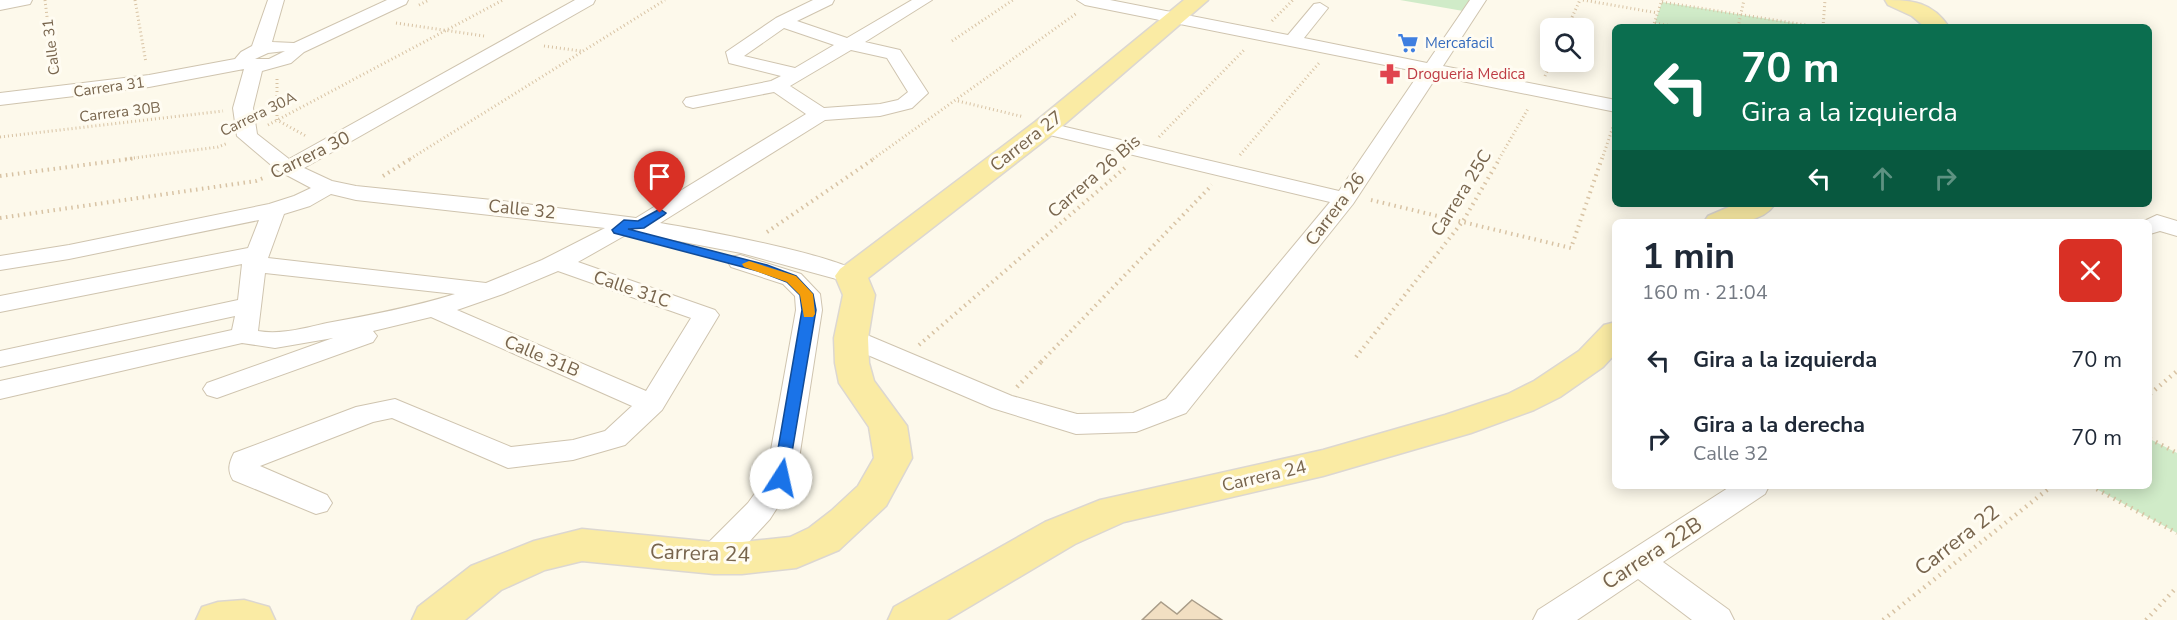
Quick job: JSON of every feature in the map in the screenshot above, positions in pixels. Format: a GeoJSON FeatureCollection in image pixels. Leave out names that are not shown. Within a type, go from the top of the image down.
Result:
{"type":"FeatureCollection","features":[{"type":"Feature","properties":{"kind":"main road","name":"Carrera 27"},"geometry":{"type":"LineString","coordinates":[[851,276],[1046,126],[1197,0]]}},
{"type":"Feature","properties":{"kind":"main road"},"geometry":{"type":"LineString","coordinates":[[1896,0],[1920,6],[1935,24]]}},
{"type":"Feature","properties":{"kind":"main road"},"geometry":{"type":"LineString","coordinates":[[1726,219],[1753,207]]}},
{"type":"Feature","properties":{"kind":"main road","name":"Carrera 24"},"geometry":{"type":"LineString","coordinates":[[434,620],[486,578],[534,557],[582,545],[714,558],[742,558],[796,552],[824,539],[872,496],[893,458],[888,426],[857,383],[852,363],[852,338],[859,296],[851,276]]}},
{"type":"Feature","properties":{"kind":"main road","name":"Carrera 24"},"geometry":{"type":"LineString","coordinates":[[910,620],[1060,533],[1114,510],[1323,463],[1458,424],[1521,402],[1547,389],[1591,359],[1612,336]]}},
{"type":"Feature","properties":{"kind":"main road"},"geometry":{"type":"LineString","coordinates":[[218,620],[244,618],[253,620]]}},
{"type":"Feature","properties":{"kind":"street"},"geometry":{"type":"LineString","coordinates":[[0,5],[24,0]]}},
{"type":"Feature","properties":{"kind":"street"},"geometry":{"type":"LineString","coordinates":[[247,136],[245,101],[269,57],[265,30],[276,0]]}},
{"type":"Feature","properties":{"kind":"street","name":"Carrera 31"},"geometry":{"type":"LineString","coordinates":[[0,99],[57,94],[149,81],[269,57],[332,32],[400,0]]}},
{"type":"Feature","properties":{"kind":"street","name":"Carrera 30"},"geometry":{"type":"LineString","coordinates":[[289,168],[587,0]]}},
{"type":"Feature","properties":{"kind":"street"},"geometry":{"type":"LineString","coordinates":[[798,74],[735,59],[735,52],[782,22],[826,0]]}},
{"type":"Feature","properties":{"kind":"street"},"geometry":{"type":"LineString","coordinates":[[693,102],[777,86],[924,0]]}},
{"type":"Feature","properties":{"kind":"street","name":"Carrera 26"},"geometry":{"type":"LineString","coordinates":[[1002,402],[1076,424],[1136,422],[1176,406],[1347,197],[1478,0]]}},
{"type":"Feature","properties":{"kind":"street"},"geometry":{"type":"LineString","coordinates":[[1089,1],[1612,105]]}},
{"type":"Feature","properties":{"kind":"street"},"geometry":{"type":"LineString","coordinates":[[1292,42],[1320,8]]}},
{"type":"Feature","properties":{"kind":"street"},"geometry":{"type":"LineString","coordinates":[[217,389],[351,342],[421,312],[558,263],[629,226],[820,114],[880,110],[905,104],[918,93],[894,54],[849,44],[782,22]]}},
{"type":"Feature","properties":{"kind":"street"},"geometry":{"type":"LineString","coordinates":[[245,101],[269,57]]}},
{"type":"Feature","properties":{"kind":"street"},"geometry":{"type":"LineString","coordinates":[[777,86],[820,114]]}},
{"type":"Feature","properties":{"kind":"street"},"geometry":{"type":"LineString","coordinates":[[1046,126],[1144,152],[1347,197]]}},
{"type":"Feature","properties":{"kind":"street","name":"Calle 32"},"geometry":{"type":"LineString","coordinates":[[247,136],[289,168],[327,188],[356,193],[567,214],[629,226]]}},
{"type":"Feature","properties":{"kind":"street"},"geometry":{"type":"LineString","coordinates":[[0,263],[69,252],[274,210],[302,201],[327,188]]}},
{"type":"Feature","properties":{"kind":"street"},"geometry":{"type":"LineString","coordinates":[[244,335],[257,259],[274,210]]}},
{"type":"Feature","properties":{"kind":"street"},"geometry":{"type":"LineString","coordinates":[[629,226],[746,247],[820,265],[851,276]]}},
{"type":"Feature","properties":{"kind":"street"},"geometry":{"type":"LineString","coordinates":[[629,226],[792,279],[807,294],[809,310],[781,478],[771,497],[757,514],[714,558]]}},
{"type":"Feature","properties":{"kind":"street"},"geometry":{"type":"LineString","coordinates":[[0,303],[257,259],[486,290]]}},
{"type":"Feature","properties":{"kind":"street","name":"Calle 31C"},"geometry":{"type":"LineString","coordinates":[[558,263],[706,315],[652,404]]}},
{"type":"Feature","properties":{"kind":"street"},"geometry":{"type":"LineString","coordinates":[[0,359],[250,305]]}},
{"type":"Feature","properties":{"kind":"street"},"geometry":{"type":"LineString","coordinates":[[0,390],[244,335],[257,341],[283,340],[421,312]]}},
{"type":"Feature","properties":{"kind":"street","name":"Calle 31B"},"geometry":{"type":"LineString","coordinates":[[421,312],[652,404]]}},
{"type":"Feature","properties":{"kind":"street"},"geometry":{"type":"LineString","coordinates":[[852,338],[1002,402]]}},
{"type":"Feature","properties":{"kind":"street"},"geometry":{"type":"LineString","coordinates":[[316,503],[244,473],[245,460],[366,414],[395,408],[508,458],[573,450],[615,438],[652,404]]}},
{"type":"Feature","properties":{"kind":"street","name":"Carrera 22B"},"geometry":{"type":"LineString","coordinates":[[1550,620],[1749,489]]}},
{"type":"Feature","properties":{"kind":"street"},"geometry":{"type":"LineString","coordinates":[[1639,562],[1717,620]]}},
{"type":"Feature","properties":{"kind":"path","name":"Calle 31"},"geometry":{"type":"LineString","coordinates":[[45,0],[57,94]]}},
{"type":"Feature","properties":{"kind":"path"},"geometry":{"type":"LineString","coordinates":[[135,0],[149,81]]}},
{"type":"Feature","properties":{"kind":"path","name":"Carrera 30A"},"geometry":{"type":"LineString","coordinates":[[0,176],[218,147],[247,136],[503,0]]}},
{"type":"Feature","properties":{"kind":"path"},"geometry":{"type":"LineString","coordinates":[[356,193],[665,0]]}},
{"type":"Feature","properties":{"kind":"path"},"geometry":{"type":"LineString","coordinates":[[952,40],[1013,0]]}},
{"type":"Feature","properties":{"kind":"path","name":"Carrera 26 Bis"},"geometry":{"type":"LineString","coordinates":[[902,360],[1144,152],[1293,0]]}},
{"type":"Feature","properties":{"kind":"path"},"geometry":{"type":"LineString","coordinates":[[1572,18],[1581,0],[1658,13]]}},
{"type":"Feature","properties":{"kind":"path"},"geometry":{"type":"LineString","coordinates":[[1739,24],[1744,0]]}},
{"type":"Feature","properties":{"kind":"path"},"geometry":{"type":"LineString","coordinates":[[1823,24],[1825,0]]}},
{"type":"Feature","properties":{"kind":"path"},"geometry":{"type":"LineString","coordinates":[[746,247],[957,101],[1089,1]]}},
{"type":"Feature","properties":{"kind":"path"},"geometry":{"type":"LineString","coordinates":[[1654,24],[1662,1],[1799,24]]}},
{"type":"Feature","properties":{"kind":"path"},"geometry":{"type":"LineString","coordinates":[[363,18],[581,51]]}},
{"type":"Feature","properties":{"kind":"path"},"geometry":{"type":"LineString","coordinates":[[1002,402],[1226,171],[1332,49]]}},
{"type":"Feature","properties":{"kind":"path"},"geometry":{"type":"LineString","coordinates":[[269,57],[277,120],[328,148]]}},
{"type":"Feature","properties":{"kind":"path","name":"Carrera 25C"},"geometry":{"type":"LineString","coordinates":[[1356,357],[1463,221],[1538,91],[1547,72]]}},
{"type":"Feature","properties":{"kind":"path","name":"Carrera 30B"},"geometry":{"type":"LineString","coordinates":[[0,137],[245,101]]}},
{"type":"Feature","properties":{"kind":"path"},"geometry":{"type":"LineString","coordinates":[[957,101],[1046,126]]}},
{"type":"Feature","properties":{"kind":"path"},"geometry":{"type":"LineString","coordinates":[[1347,197],[1463,221],[1571,248],[1612,132]]}},
{"type":"Feature","properties":{"kind":"path","name":"Carrera 30"},"geometry":{"type":"LineString","coordinates":[[0,218],[256,181],[289,168]]}},
{"type":"Feature","properties":{"kind":"path"},"geometry":{"type":"LineString","coordinates":[[2152,391],[2177,371]]}},
{"type":"Feature","properties":{"kind":"path"},"geometry":{"type":"LineString","coordinates":[[2152,440],[2177,453]]}},
{"type":"Feature","properties":{"kind":"path","name":"Carrera 22"},"geometry":{"type":"LineString","coordinates":[[1882,620],[2048,489]]}},
{"type":"Feature","properties":{"kind":"path"},"geometry":{"type":"LineString","coordinates":[[2096,489],[2177,533]]}},
{"type":"Feature","properties":{"kind":"path"},"geometry":{"type":"LineString","coordinates":[[2146,620],[2177,587]]}},
{"type":"Feature","properties":{"kind":"green space"},"geometry":{"type":"Polygon","coordinates":[[[1400,0],[1478,0],[1469,12],[1400,0]]]}},
{"type":"Feature","properties":{"kind":"green space"},"geometry":{"type":"Polygon","coordinates":[[[1662,2],[1799,24],[1661,24],[1655,23],[1662,2]]]}},
{"type":"Feature","properties":{"kind":"green space"},"geometry":{"type":"Polygon","coordinates":[[[2152,440],[2177,453],[2177,533],[2096,489],[2152,489],[2152,440]]]}},
{"type":"Feature","properties":{"kind":"building"},"geometry":{"type":"Polygon","coordinates":[[[1192,600],[1222,620],[1142,620],[1161,602],[1177,614],[1192,600]]]}},
{"type":"Feature","properties":{"kind":"slow traffic"},"geometry":{"type":"LineString","coordinates":[[749,264],[792,279],[807,294],[809,314]]}},
{"type":"Feature","properties":{"kind":"place","name":"Mercafacil"},"geometry":{"type":"Point","coordinates":[1408,43]}},
{"type":"Feature","properties":{"kind":"place","name":"Drogueria Medica"},"geometry":{"type":"Point","coordinates":[1390,74]}},
{"type":"Feature","properties":{"kind":"route"},"geometry":{"type":"LineString","coordinates":[[660,213],[640,225],[629,223],[618,230],[763,268],[792,279],[807,294],[809,310],[781,478]]}}]}
